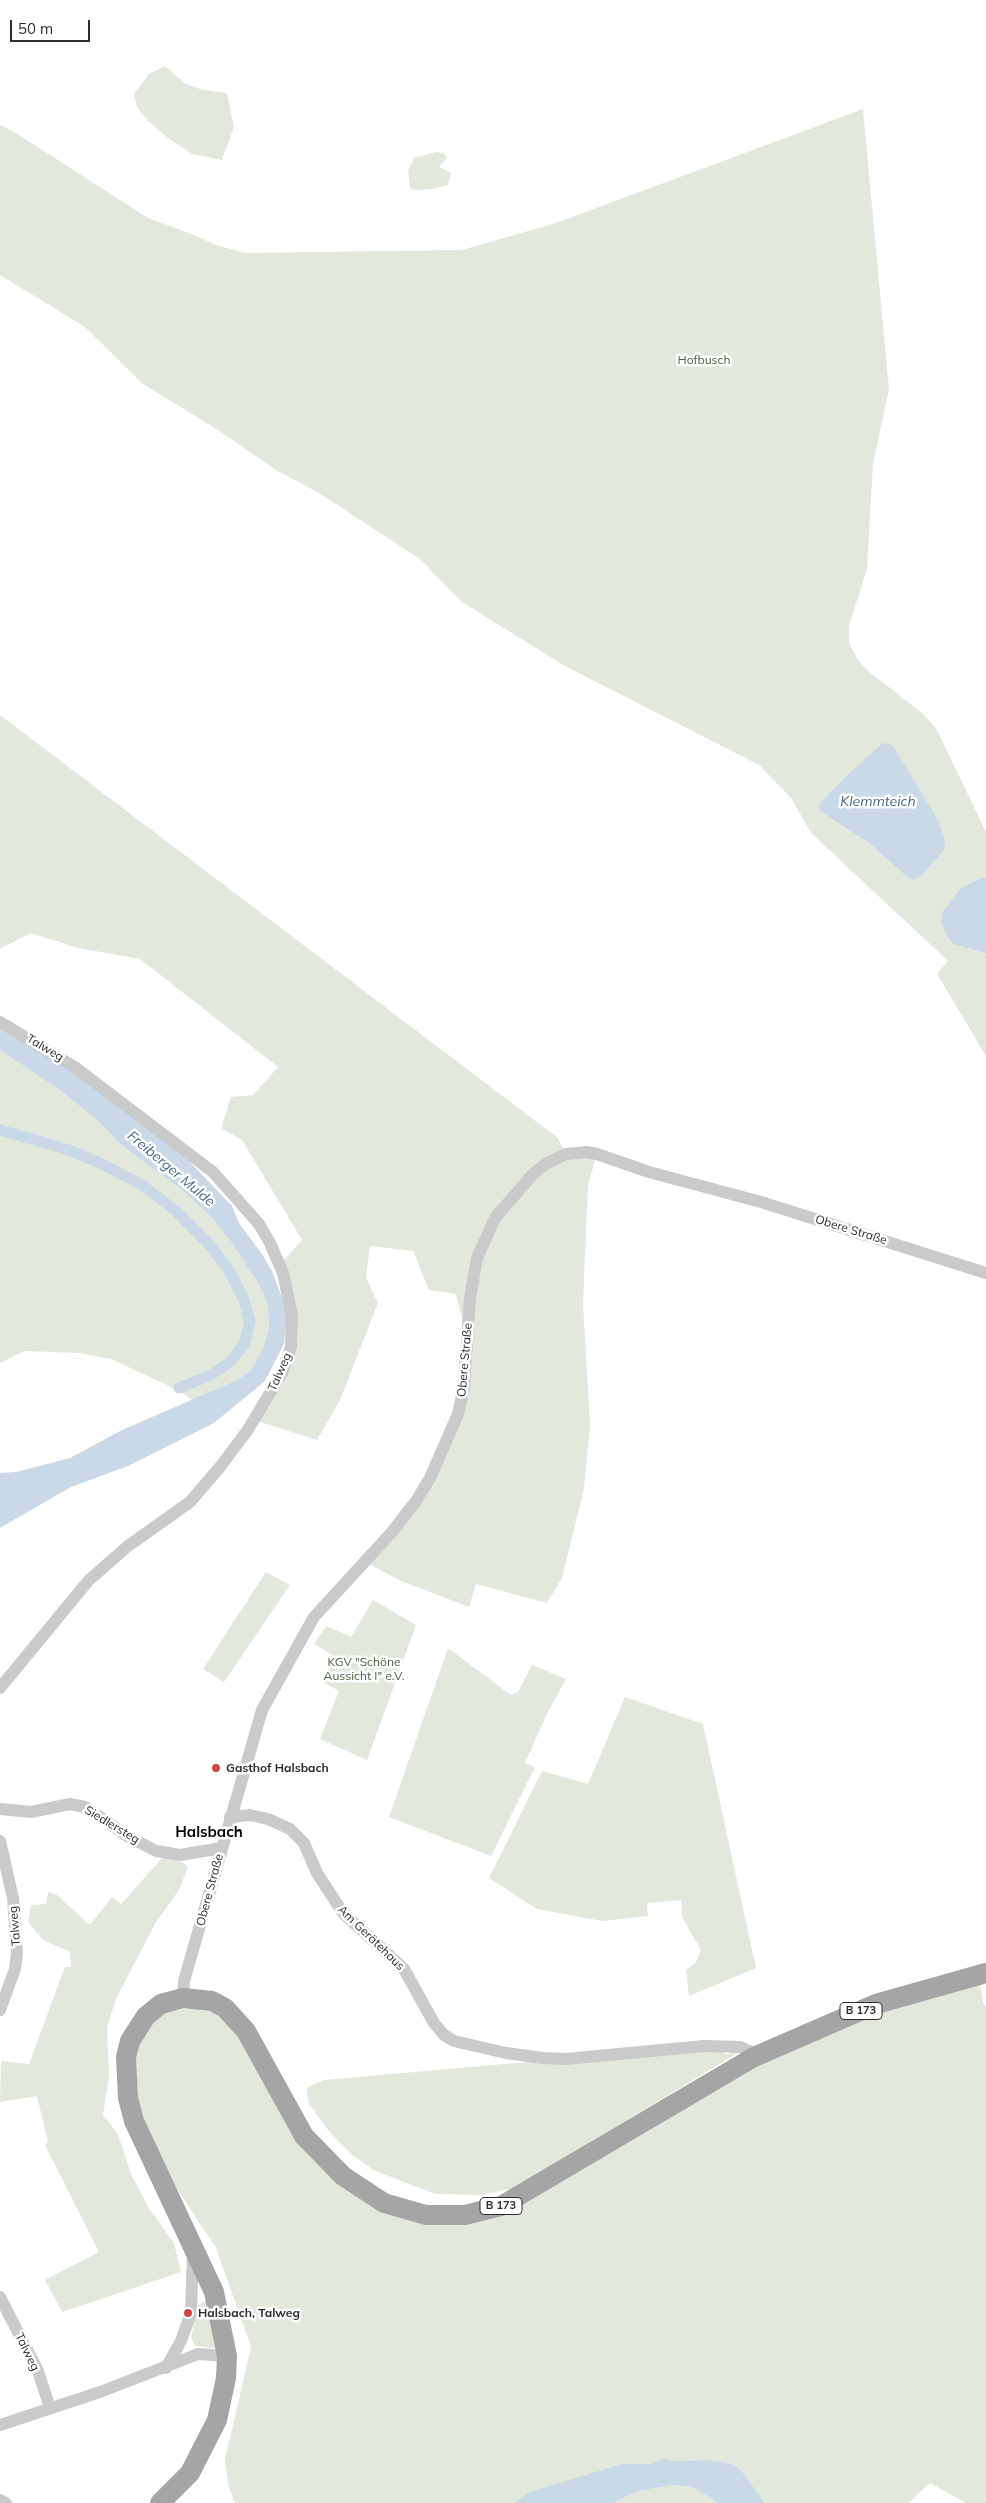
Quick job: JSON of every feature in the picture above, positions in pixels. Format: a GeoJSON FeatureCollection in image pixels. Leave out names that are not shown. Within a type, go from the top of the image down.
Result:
{"type":"FeatureCollection","features":[{"type":"Feature","properties":{"kind":"main road","name":"B 173"},"geometry":{"type":"LineString","coordinates":[[160,2503],[190,2473],[217,2420],[226,2378],[227,2356],[214,2292],[134,2122],[128,2098],[126,2057],[130,2041],[146,2016],[161,2004],[183,1998],[212,2001],[225,2008],[246,2031],[304,2136],[343,2176],[384,2202],[426,2215],[465,2214],[501,2206],[754,2057],[876,2004],[986,1972]]}},
{"type":"Feature","properties":{"kind":"street","name":"Talweg"},"geometry":{"type":"LineString","coordinates":[[0,1022],[76,1068],[213,1172],[259,1224],[270,1243],[285,1281],[292,1315],[291,1347],[282,1373],[247,1431],[220,1467],[190,1502],[128,1546],[89,1580],[0,1688]]}},
{"type":"Feature","properties":{"kind":"street","name":"Obere Straße"},"geometry":{"type":"LineString","coordinates":[[183,1998],[184,1981],[262,1710],[314,1617],[392,1532],[416,1501],[430,1478],[458,1414],[463,1392],[470,1298],[477,1258],[482,1244],[495,1218],[514,1194],[547,1163],[566,1154],[597,1154],[649,1172],[761,1202],[986,1272]]}},
{"type":"Feature","properties":{"kind":"street","name":"Siedlersteg"},"geometry":{"type":"LineString","coordinates":[[0,1809],[31,1812],[70,1804],[85,1807],[129,1837],[156,1851],[180,1855],[222,1848]]}},
{"type":"Feature","properties":{"kind":"street","name":"Am Gerätehaus"},"geometry":{"type":"LineString","coordinates":[[230,1816],[250,1815],[268,1819],[290,1829],[304,1843],[317,1873],[343,1913],[404,1969],[434,2023],[444,2036],[454,2041],[506,2053],[543,2058],[566,2059],[704,2046],[740,2047],[749,2051],[754,2057]]}},
{"type":"Feature","properties":{"kind":"street","name":"Talweg"},"geometry":{"type":"LineString","coordinates":[[0,1841],[13,1898],[17,1953],[15,1969],[0,2010]]}},
{"type":"Feature","properties":{"kind":"street"},"geometry":{"type":"LineString","coordinates":[[166,2368],[182,2341],[191,2313],[193,2246]]}},
{"type":"Feature","properties":{"kind":"street","name":"Talweg"},"geometry":{"type":"LineString","coordinates":[[0,2297],[38,2371],[50,2408]]}},
{"type":"Feature","properties":{"kind":"street"},"geometry":{"type":"LineString","coordinates":[[0,2425],[166,2368],[198,2354],[227,2356]]}},
{"type":"Feature","properties":{"kind":"street"},"geometry":{"type":"LineString","coordinates":[[0,2500],[6,2503]]}},
{"type":"Feature","properties":{"kind":"green space"},"geometry":{"type":"Polygon","coordinates":[[[165,66],[186,84],[203,90],[227,93],[234,127],[222,160],[192,154],[168,138],[148,121],[137,107],[134,94],[149,74],[165,66]]]}},
{"type":"Feature","properties":{"kind":"green space","name":"Hofbusch"},"geometry":{"type":"Polygon","coordinates":[[[863,109],[889,389],[873,464],[867,569],[849,626],[849,643],[857,658],[867,670],[922,713],[936,728],[986,832],[986,878],[980,878],[960,890],[943,911],[955,945],[986,953],[986,1056],[937,974],[948,961],[811,833],[791,798],[759,765],[565,666],[462,602],[420,559],[319,493],[276,470],[218,430],[143,384],[85,327],[0,275],[0,125],[16,133],[148,218],[216,245],[245,253],[462,250],[556,223],[863,109]],[[881,744],[821,802],[821,812],[869,843],[908,878],[920,877],[942,853],[938,820],[915,785],[881,744]]]}},
{"type":"Feature","properties":{"kind":"green space"},"geometry":{"type":"Polygon","coordinates":[[[437,152],[444,154],[447,158],[439,167],[451,173],[448,185],[433,189],[415,190],[410,188],[408,171],[414,158],[437,152]]]}},
{"type":"Feature","properties":{"kind":"green space"},"geometry":{"type":"Polygon","coordinates":[[[0,715],[558,1138],[566,1154],[597,1154],[588,1185],[583,1304],[590,1425],[584,1489],[562,1578],[547,1603],[476,1584],[469,1607],[401,1581],[369,1564],[427,1484],[462,1399],[467,1339],[456,1294],[429,1290],[413,1251],[370,1246],[366,1278],[378,1303],[340,1400],[317,1440],[257,1421],[291,1347],[279,1262],[285,1259],[302,1240],[242,1140],[221,1128],[231,1097],[253,1095],[278,1067],[140,959],[78,948],[31,933],[0,949],[0,715]]]}},
{"type":"Feature","properties":{"kind":"green space"},"geometry":{"type":"Polygon","coordinates":[[[0,1050],[61,1091],[97,1120],[120,1144],[182,1190],[212,1218],[232,1243],[260,1286],[268,1306],[269,1328],[263,1349],[251,1370],[237,1380],[192,1400],[180,1391],[111,1359],[79,1353],[24,1351],[0,1363],[0,1050]]]}},
{"type":"Feature","properties":{"kind":"green space"},"geometry":{"type":"Polygon","coordinates":[[[266,1572],[290,1585],[224,1682],[203,1669],[266,1572]]]}},
{"type":"Feature","properties":{"kind":"green space","name":"KGV \"Schöne Aussicht I\" e.V."},"geometry":{"type":"Polygon","coordinates":[[[373,1600],[416,1625],[367,1760],[320,1739],[339,1691],[323,1682],[334,1656],[314,1644],[326,1626],[351,1637],[373,1600]]]}},
{"type":"Feature","properties":{"kind":"green space"},"geometry":{"type":"Polygon","coordinates":[[[448,1648],[511,1695],[518,1692],[532,1665],[566,1679],[547,1714],[525,1763],[535,1767],[491,1856],[389,1817],[448,1648]]]}},
{"type":"Feature","properties":{"kind":"green space"},"geometry":{"type":"Polygon","coordinates":[[[625,1697],[703,1724],[756,1968],[689,1996],[686,1970],[696,1962],[701,1950],[682,1917],[681,1900],[647,1903],[648,1916],[602,1921],[537,1909],[489,1878],[542,1771],[588,1784],[625,1697]]]}},
{"type":"Feature","properties":{"kind":"green space"},"geometry":{"type":"Polygon","coordinates":[[[162,1858],[182,1862],[188,1867],[179,1890],[156,1922],[116,1999],[107,2027],[109,2076],[103,2115],[118,2134],[131,2174],[150,2210],[174,2243],[181,2272],[62,2312],[45,2280],[99,2252],[45,2145],[48,2142],[37,2096],[0,2102],[1,2061],[29,2064],[65,1967],[71,1967],[70,1952],[43,1940],[28,1922],[31,1905],[46,1904],[48,1892],[57,1895],[90,1925],[112,1897],[121,1904],[162,1858]]]}},
{"type":"Feature","properties":{"kind":"green space"},"geometry":{"type":"Polygon","coordinates":[[[980,1984],[983,2002],[986,2006],[986,2503],[966,2503],[930,2483],[909,2503],[765,2503],[741,2470],[708,2460],[674,2461],[664,2458],[651,2464],[622,2464],[611,2467],[529,2492],[514,2503],[235,2503],[229,2488],[225,2459],[251,2347],[216,2248],[172,2181],[138,2106],[136,2057],[140,2041],[148,2028],[158,2018],[168,2012],[190,2008],[212,2012],[222,2018],[230,2025],[339,2182],[457,2223],[760,2062],[895,2007],[980,1984]]]}},
{"type":"Feature","properties":{"kind":"green space"},"geometry":{"type":"Polygon","coordinates":[[[720,2051],[725,2054],[738,2053],[514,2188],[482,2195],[435,2194],[373,2170],[349,2152],[328,2130],[309,2104],[307,2092],[308,2087],[324,2080],[538,2061],[720,2051]]]}},
{"type":"Feature","properties":{"kind":"green space"},"geometry":{"type":"Polygon","coordinates":[[[205,2301],[208,2303],[218,2346],[214,2348],[195,2346],[191,2337],[198,2305],[205,2301]]]}},
{"type":"Feature","properties":{"kind":"green space"},"geometry":{"type":"Polygon","coordinates":[[[672,2485],[692,2487],[718,2503],[612,2503],[639,2491],[672,2485]]]}},
{"type":"Feature","properties":{"kind":"water","name":"Klemmteich"},"geometry":{"type":"Polygon","coordinates":[[[887,743],[893,746],[938,820],[944,838],[945,846],[942,853],[920,877],[914,879],[908,878],[869,843],[821,812],[819,807],[821,802],[851,772],[881,744],[887,743]]]}},
{"type":"Feature","properties":{"kind":"water"},"geometry":{"type":"Polygon","coordinates":[[[980,878],[986,878],[986,953],[955,945],[948,938],[941,923],[943,911],[960,889],[980,878]]]}},
{"type":"Feature","properties":{"kind":"water","name":"Freiberger Mulde"},"geometry":{"type":"Polygon","coordinates":[[[0,1027],[64,1064],[186,1158],[232,1206],[239,1223],[272,1271],[285,1305],[287,1317],[284,1344],[265,1381],[214,1423],[128,1466],[71,1487],[0,1528],[0,1473],[16,1472],[70,1458],[122,1430],[237,1380],[251,1370],[263,1349],[269,1328],[268,1306],[260,1286],[232,1243],[212,1218],[182,1190],[120,1144],[97,1120],[61,1091],[0,1050],[0,1027]]]}},
{"type":"Feature","properties":{"kind":"water"},"geometry":{"type":"Polygon","coordinates":[[[664,2458],[674,2461],[708,2460],[731,2464],[741,2470],[765,2503],[718,2503],[692,2487],[672,2485],[639,2491],[612,2503],[514,2503],[529,2492],[611,2467],[622,2464],[651,2464],[664,2458]]]}},
{"type":"Feature","properties":{"kind":"waterway"},"geometry":{"type":"LineString","coordinates":[[0,1130],[69,1150],[100,1163],[142,1185],[176,1211],[209,1244],[230,1272],[244,1300],[250,1322],[244,1345],[229,1363],[209,1376],[179,1388]]}},
{"type":"Feature","properties":{"kind":"place","name":"Gasthof Halsbach"},"geometry":{"type":"Point","coordinates":[216,1768]}},
{"type":"Feature","properties":{"kind":"place","name":"Halsbach, Talweg"},"geometry":{"type":"Point","coordinates":[188,2313]}},
{"type":"Feature","properties":{"kind":"district","name":"Halsbach"},"geometry":{"type":"Point","coordinates":[209,1832]}}]}
